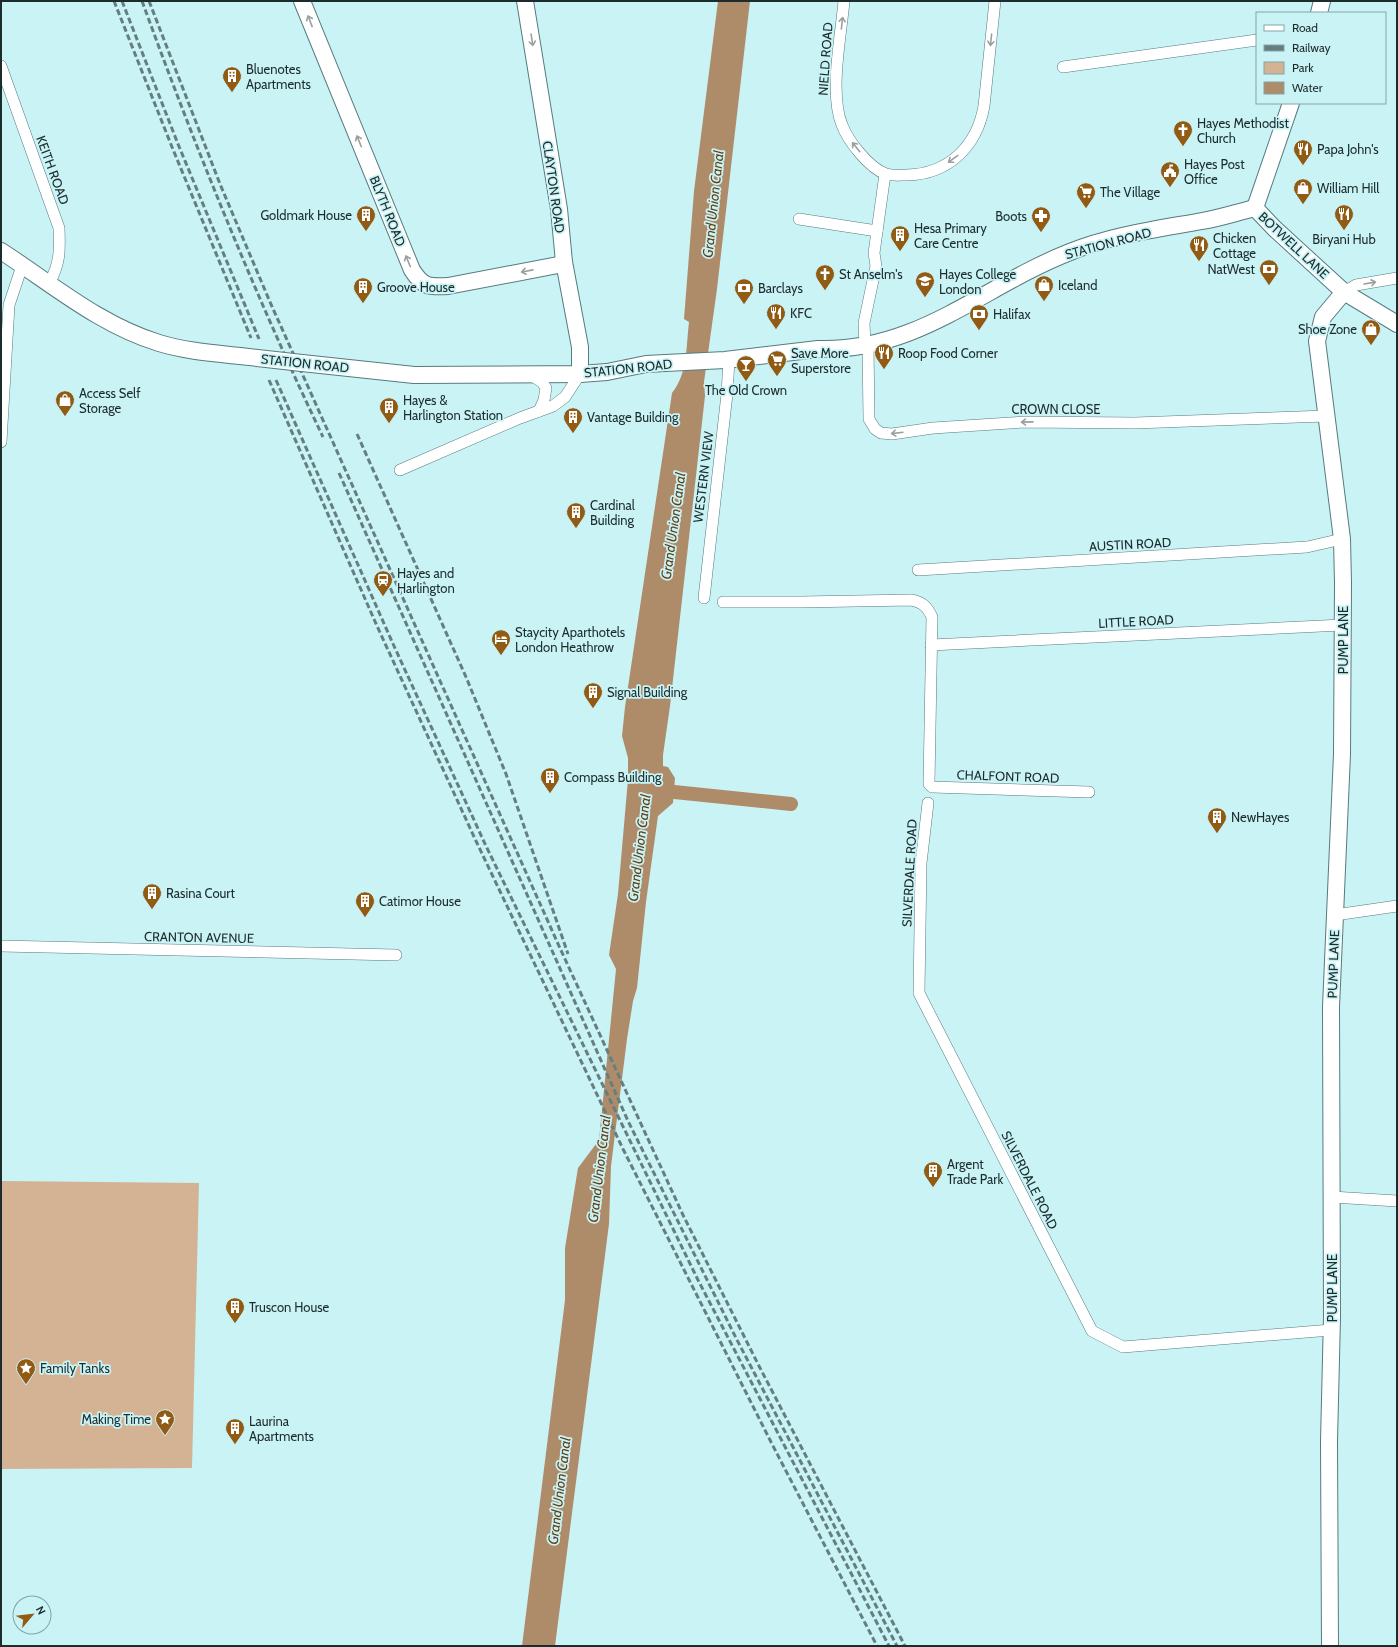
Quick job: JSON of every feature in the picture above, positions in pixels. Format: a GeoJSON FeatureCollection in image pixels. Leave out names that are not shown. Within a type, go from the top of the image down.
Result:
{"type":"FeatureCollection","features":[{"type":"Feature","properties":{"kind":"street","name":"BLYTH ROAD"},"geometry":{"type":"LineString","coordinates":[[302,1],[409,262],[420,282],[432,287],[448,286],[558,265],[564,262]]}},
{"type":"Feature","properties":{"kind":"street","name":"CLAYTON ROAD"},"geometry":{"type":"LineString","coordinates":[[526,1],[559,209],[564,262],[580,347],[580,374]]}},
{"type":"Feature","properties":{"kind":"street","name":"NIELD ROAD"},"geometry":{"type":"LineString","coordinates":[[844,1],[836,90],[837,111],[842,125],[854,145],[876,168],[885,174]]}},
{"type":"Feature","properties":{"kind":"street"},"geometry":{"type":"LineString","coordinates":[[867,345],[864,323],[876,272],[874,253],[885,174],[913,175],[932,170],[956,157],[974,138],[982,117],[984,106],[995,1]]}},
{"type":"Feature","properties":{"kind":"street"},"geometry":{"type":"LineString","coordinates":[[1319,12],[1322,1]]}},
{"type":"Feature","properties":{"kind":"street"},"geometry":{"type":"LineString","coordinates":[[1063,67],[1256,40]]}},
{"type":"Feature","properties":{"kind":"street","name":"KEITH ROAD"},"geometry":{"type":"LineString","coordinates":[[1,66],[59,228],[60,254],[57,268],[49,284]]}},
{"type":"Feature","properties":{"kind":"street","name":"BOTWELL LANE"},"geometry":{"type":"LineString","coordinates":[[1291,104],[1255,208],[1275,229],[1344,292],[1397,324]]}},
{"type":"Feature","properties":{"kind":"street","name":"STATION ROAD"},"geometry":{"type":"LineString","coordinates":[[1,251],[96,314],[132,334],[184,349],[404,374],[580,374],[607,372],[646,364],[722,360],[867,345],[898,338],[926,327],[1035,268],[1077,249],[1120,237],[1204,221],[1255,208]]}},
{"type":"Feature","properties":{"kind":"street"},"geometry":{"type":"LineString","coordinates":[[799,218],[877,231]]}},
{"type":"Feature","properties":{"kind":"street"},"geometry":{"type":"LineString","coordinates":[[1,442],[8,305],[22,266]]}},
{"type":"Feature","properties":{"kind":"street"},"geometry":{"type":"LineString","coordinates":[[1344,292],[1356,285],[1397,278]]}},
{"type":"Feature","properties":{"kind":"street","name":"PUMP LANE"},"geometry":{"type":"LineString","coordinates":[[1330,1646],[1329,1441],[1332,1330],[1332,1007],[1342,754],[1342,538],[1317,341],[1324,317],[1344,292]]}},
{"type":"Feature","properties":{"kind":"street","name":"CROWN CLOSE"},"geometry":{"type":"LineString","coordinates":[[867,345],[869,419],[875,429],[881,433],[1018,423],[1159,422],[1326,416]]}},
{"type":"Feature","properties":{"kind":"street","name":"WESTERN VIEW"},"geometry":{"type":"LineString","coordinates":[[704,598],[727,394],[722,360]]}},
{"type":"Feature","properties":{"kind":"street"},"geometry":{"type":"LineString","coordinates":[[530,374],[542,382],[546,388],[544,400],[539,411]]}},
{"type":"Feature","properties":{"kind":"street"},"geometry":{"type":"LineString","coordinates":[[400,470],[553,406],[565,397],[580,374]]}},
{"type":"Feature","properties":{"kind":"street","name":"AUSTIN ROAD"},"geometry":{"type":"LineString","coordinates":[[918,570],[1307,547],[1342,538]]}},
{"type":"Feature","properties":{"kind":"street"},"geometry":{"type":"LineString","coordinates":[[723,602],[921,602],[929,609],[932,617],[931,645]]}},
{"type":"Feature","properties":{"kind":"street","name":"LITTLE ROAD"},"geometry":{"type":"LineString","coordinates":[[931,645],[1342,625]]}},
{"type":"Feature","properties":{"kind":"street","name":"CHALFONT ROAD"},"geometry":{"type":"LineString","coordinates":[[931,645],[928,782],[932,787],[1089,792]]}},
{"type":"Feature","properties":{"kind":"street","name":"SILVERDALE ROAD"},"geometry":{"type":"LineString","coordinates":[[928,803],[921,863],[919,993],[1092,1331],[1123,1347],[1332,1330]]}},
{"type":"Feature","properties":{"kind":"street"},"geometry":{"type":"LineString","coordinates":[[1335,915],[1397,906]]}},
{"type":"Feature","properties":{"kind":"street","name":"CRANTON AVENUE"},"geometry":{"type":"LineString","coordinates":[[1,946],[396,955]]}},
{"type":"Feature","properties":{"kind":"street"},"geometry":{"type":"LineString","coordinates":[[1332,1197],[1397,1201]]}},
{"type":"Feature","properties":{"kind":"green space"},"geometry":{"type":"Polygon","coordinates":[[[1,1181],[199,1183],[192,1468],[1,1469],[1,1181]]]}},
{"type":"Feature","properties":{"kind":"water","name":"Grand Union Canal"},"geometry":{"type":"Polygon","coordinates":[[[718,1],[750,1],[717,289],[704,382],[705,396],[670,706],[663,755],[663,766],[668,767],[675,778],[673,803],[658,816],[646,902],[637,988],[633,1001],[627,1039],[611,1166],[609,1224],[555,1646],[522,1646],[565,1300],[565,1248],[578,1168],[599,1140],[616,969],[609,955],[618,894],[628,779],[628,758],[622,736],[625,707],[672,393],[684,368],[689,322],[684,319],[694,191],[718,1]]]}},
{"type":"Feature","properties":{"kind":"waterway","name":"Grand Union Canal"},"geometry":{"type":"LineString","coordinates":[[655,790],[791,804]]}},
{"type":"Feature","properties":{"kind":"railway"},"geometry":{"type":"LineString","coordinates":[[114,1],[172,147],[251,338]]}},
{"type":"Feature","properties":{"kind":"railway"},"geometry":{"type":"LineString","coordinates":[[122,1],[178,144],[259,339]]}},
{"type":"Feature","properties":{"kind":"railway"},"geometry":{"type":"LineString","coordinates":[[142,1],[227,221],[250,276],[323,437]]}},
{"type":"Feature","properties":{"kind":"railway"},"geometry":{"type":"LineString","coordinates":[[149,1],[220,184],[270,302],[559,946],[683,1215],[759,1366],[905,1646]]}},
{"type":"Feature","properties":{"kind":"railway"},"geometry":{"type":"LineString","coordinates":[[269,380],[377,626],[476,841],[623,1149],[772,1444],[877,1646]]}},
{"type":"Feature","properties":{"kind":"railway"},"geometry":{"type":"LineString","coordinates":[[276,380],[394,646],[486,846],[698,1280],[889,1646]]}},
{"type":"Feature","properties":{"kind":"railway"},"geometry":{"type":"LineString","coordinates":[[357,434],[466,677],[506,774],[568,954]]}},
{"type":"Feature","properties":{"kind":"railway"},"geometry":{"type":"LineString","coordinates":[[339,473],[628,1121],[736,1338],[897,1646]]}},
{"type":"Feature","properties":{"kind":"place","name":"Bluenotes Apartments"},"geometry":{"type":"Point","coordinates":[232,93]}},
{"type":"Feature","properties":{"kind":"place","name":"Hayes Methodist Church"},"geometry":{"type":"Point","coordinates":[1183,147]}},
{"type":"Feature","properties":{"kind":"place","name":"Papa John's"},"geometry":{"type":"Point","coordinates":[1303,166]}},
{"type":"Feature","properties":{"kind":"place","name":"Hayes Post Office"},"geometry":{"type":"Point","coordinates":[1170,188]}},
{"type":"Feature","properties":{"kind":"place","name":"William Hill"},"geometry":{"type":"Point","coordinates":[1303,205]}},
{"type":"Feature","properties":{"kind":"place","name":"The Village"},"geometry":{"type":"Point","coordinates":[1086,209]}},
{"type":"Feature","properties":{"kind":"place","name":"Biryani Hub"},"geometry":{"type":"Point","coordinates":[1344,231]}},
{"type":"Feature","properties":{"kind":"place","name":"Goldmark House"},"geometry":{"type":"Point","coordinates":[366,232]}},
{"type":"Feature","properties":{"kind":"place","name":"Boots"},"geometry":{"type":"Point","coordinates":[1041,233]}},
{"type":"Feature","properties":{"kind":"place","name":"Hesa Primary Care Centre"},"geometry":{"type":"Point","coordinates":[900,252]}},
{"type":"Feature","properties":{"kind":"place","name":"Chicken Cottage"},"geometry":{"type":"Point","coordinates":[1199,262]}},
{"type":"Feature","properties":{"kind":"place","name":"NatWest"},"geometry":{"type":"Point","coordinates":[1269,286]}},
{"type":"Feature","properties":{"kind":"place","name":"St Anselm's"},"geometry":{"type":"Point","coordinates":[825,291]}},
{"type":"Feature","properties":{"kind":"place","name":"Hayes College London"},"geometry":{"type":"Point","coordinates":[925,298]}},
{"type":"Feature","properties":{"kind":"place","name":"Iceland"},"geometry":{"type":"Point","coordinates":[1044,302]}},
{"type":"Feature","properties":{"kind":"place","name":"Groove House"},"geometry":{"type":"Point","coordinates":[363,304]}},
{"type":"Feature","properties":{"kind":"place","name":"Barclays"},"geometry":{"type":"Point","coordinates":[744,305]}},
{"type":"Feature","properties":{"kind":"place","name":"KFC"},"geometry":{"type":"Point","coordinates":[776,330]}},
{"type":"Feature","properties":{"kind":"place","name":"Halifax"},"geometry":{"type":"Point","coordinates":[979,331]}},
{"type":"Feature","properties":{"kind":"place","name":"Shoe Zone"},"geometry":{"type":"Point","coordinates":[1371,346]}},
{"type":"Feature","properties":{"kind":"place","name":"Roop Food Corner"},"geometry":{"type":"Point","coordinates":[884,370]}},
{"type":"Feature","properties":{"kind":"place","name":"Save More Superstore"},"geometry":{"type":"Point","coordinates":[777,377]}},
{"type":"Feature","properties":{"kind":"place","name":"The Old Crown"},"geometry":{"type":"Point","coordinates":[746,382]}},
{"type":"Feature","properties":{"kind":"place","name":"Access Self Storage"},"geometry":{"type":"Point","coordinates":[65,417]}},
{"type":"Feature","properties":{"kind":"place","name":"Hayes & Harlington Station"},"geometry":{"type":"Point","coordinates":[389,424]}},
{"type":"Feature","properties":{"kind":"place","name":"Vantage Building"},"geometry":{"type":"Point","coordinates":[573,434]}},
{"type":"Feature","properties":{"kind":"place","name":"Cardinal Building"},"geometry":{"type":"Point","coordinates":[576,529]}},
{"type":"Feature","properties":{"kind":"place","name":"Hayes and Harlington"},"geometry":{"type":"Point","coordinates":[383,597]}},
{"type":"Feature","properties":{"kind":"place","name":"Staycity Aparthotels London Heathrow"},"geometry":{"type":"Point","coordinates":[501,656]}},
{"type":"Feature","properties":{"kind":"place","name":"Signal Building"},"geometry":{"type":"Point","coordinates":[593,709]}},
{"type":"Feature","properties":{"kind":"place","name":"Compass Building"},"geometry":{"type":"Point","coordinates":[550,794]}},
{"type":"Feature","properties":{"kind":"place","name":"NewHayes"},"geometry":{"type":"Point","coordinates":[1217,834]}},
{"type":"Feature","properties":{"kind":"place","name":"Rasina Court"},"geometry":{"type":"Point","coordinates":[152,910]}},
{"type":"Feature","properties":{"kind":"place","name":"Catimor House"},"geometry":{"type":"Point","coordinates":[365,918]}},
{"type":"Feature","properties":{"kind":"place","name":"Argent Trade Park"},"geometry":{"type":"Point","coordinates":[933,1188]}},
{"type":"Feature","properties":{"kind":"place","name":"Truscon House"},"geometry":{"type":"Point","coordinates":[235,1324]}},
{"type":"Feature","properties":{"kind":"place","name":"Family Tanks"},"geometry":{"type":"Point","coordinates":[26,1385]}},
{"type":"Feature","properties":{"kind":"place","name":"Making Time"},"geometry":{"type":"Point","coordinates":[165,1436]}},
{"type":"Feature","properties":{"kind":"place","name":"Laurina Apartments"},"geometry":{"type":"Point","coordinates":[235,1445]}}]}
